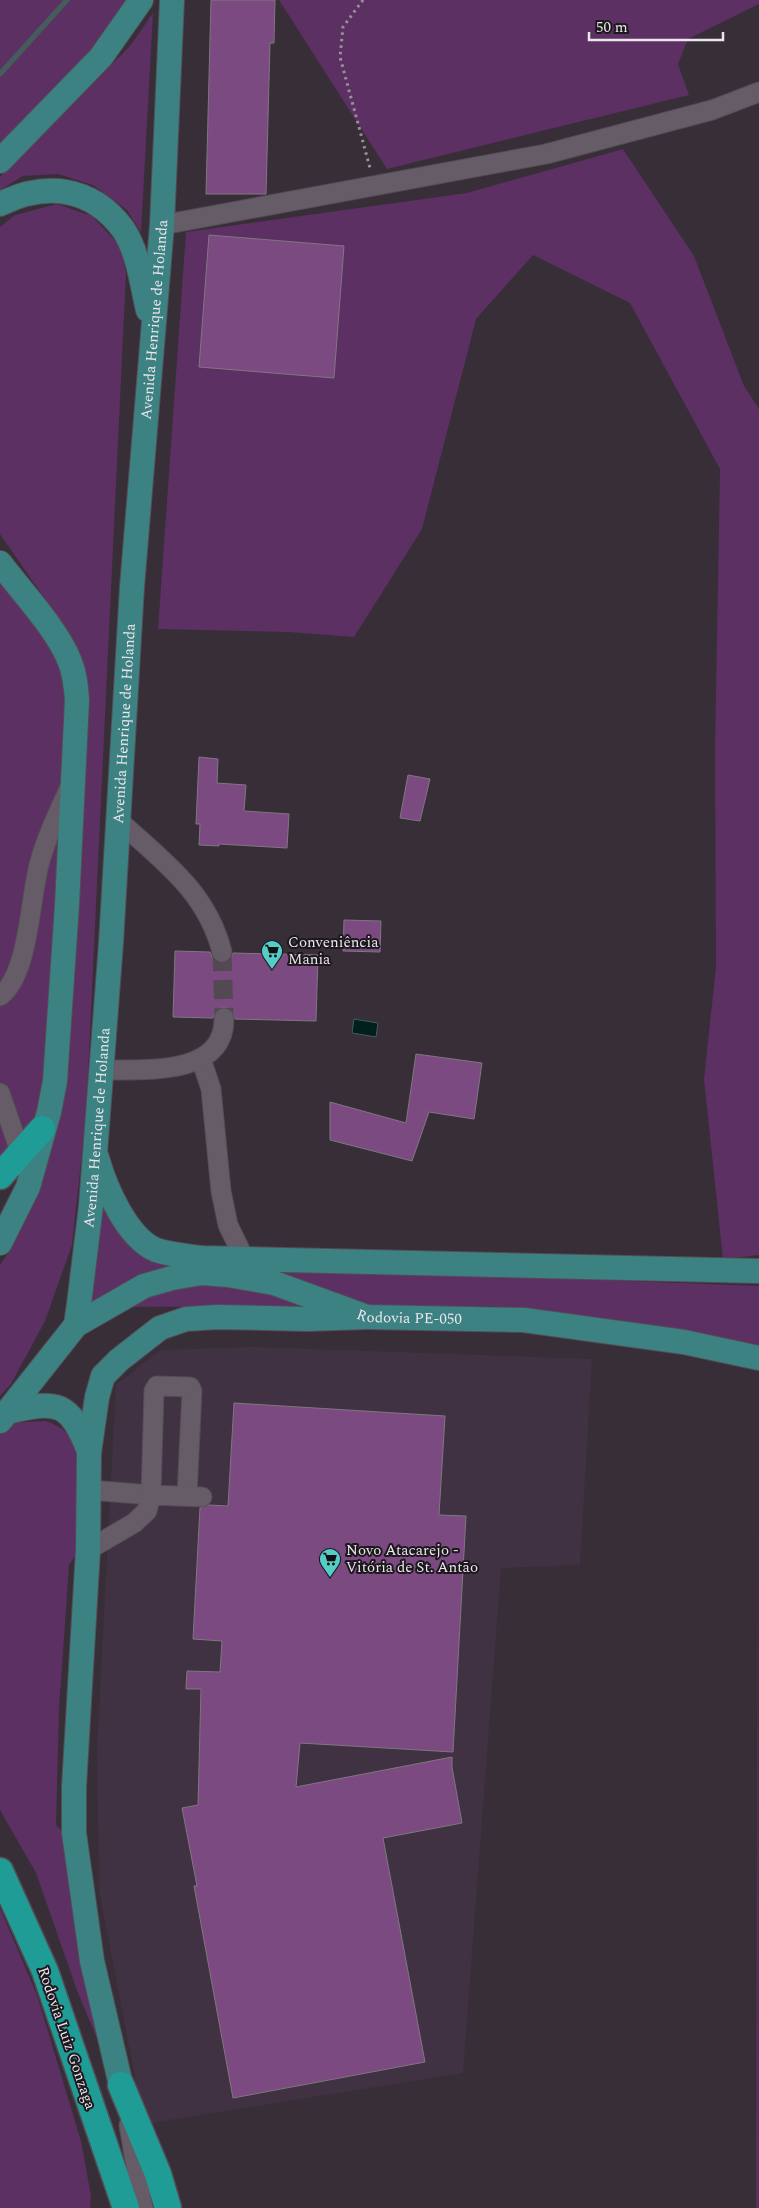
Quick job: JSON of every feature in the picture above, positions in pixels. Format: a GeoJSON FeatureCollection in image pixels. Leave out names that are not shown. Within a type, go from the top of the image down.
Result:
{"type":"FeatureCollection","features":[{"type":"Feature","properties":{"kind":"highway"},"geometry":{"type":"LineString","coordinates":[[0,1176],[42,1129]]}},
{"type":"Feature","properties":{"kind":"highway","name":"Rodovia Luiz Gonzaga"},"geometry":{"type":"LineString","coordinates":[[0,1871],[45,1971],[126,2208]]}},
{"type":"Feature","properties":{"kind":"highway"},"geometry":{"type":"LineString","coordinates":[[121,2085],[158,2174],[168,2208]]}},
{"type":"Feature","properties":{"kind":"highway"},"geometry":{"type":"LineString","coordinates":[[110,2164],[112,2208]]}},
{"type":"Feature","properties":{"kind":"main road"},"geometry":{"type":"LineString","coordinates":[[0,161],[101,57],[141,0]]}},
{"type":"Feature","properties":{"kind":"main road","name":"Avenida Henrique de Holanda"},"geometry":{"type":"LineString","coordinates":[[76,1325],[91,1206],[101,1070],[132,587],[162,225],[172,0]]}},
{"type":"Feature","properties":{"kind":"main road"},"geometry":{"type":"LineString","coordinates":[[0,204],[33,190],[54,189],[78,195],[107,213],[124,230],[134,254],[152,333]]}},
{"type":"Feature","properties":{"kind":"main road"},"geometry":{"type":"LineString","coordinates":[[0,563],[59,642],[70,660],[75,676],[77,700],[67,905],[55,1081],[49,1112],[42,1129],[39,1151],[28,1187],[0,1243]]}},
{"type":"Feature","properties":{"kind":"main road"},"geometry":{"type":"LineString","coordinates":[[94,1147],[114,1199],[125,1220],[144,1244],[170,1254],[202,1258],[759,1271]]}},
{"type":"Feature","properties":{"kind":"main road","name":"Rodovia PE-050"},"geometry":{"type":"LineString","coordinates":[[76,1325],[144,1286],[172,1278],[202,1273],[228,1275],[274,1283],[367,1317],[524,1320],[684,1342],[759,1358]]}},
{"type":"Feature","properties":{"kind":"main road"},"geometry":{"type":"LineString","coordinates":[[121,2085],[92,1961],[74,1833],[74,1787],[88,1550],[89,1453],[97,1397],[103,1376],[119,1360],[160,1328],[186,1319],[218,1317],[307,1319],[367,1317]]}},
{"type":"Feature","properties":{"kind":"main road"},"geometry":{"type":"LineString","coordinates":[[4,1417],[76,1325]]}},
{"type":"Feature","properties":{"kind":"main road"},"geometry":{"type":"LineString","coordinates":[[4,1417],[36,1405],[56,1407],[67,1412],[78,1424],[89,1453]]}},
{"type":"Feature","properties":{"kind":"street"},"geometry":{"type":"LineString","coordinates":[[162,225],[546,154],[712,110],[759,92]]}},
{"type":"Feature","properties":{"kind":"street"},"geometry":{"type":"LineString","coordinates":[[0,996],[8,987],[22,957],[38,868],[46,841],[72,784]]}},
{"type":"Feature","properties":{"kind":"street"},"geometry":{"type":"LineString","coordinates":[[118,821],[169,866],[192,891],[210,916],[222,952]]}},
{"type":"Feature","properties":{"kind":"street"},"geometry":{"type":"LineString","coordinates":[[101,1070],[166,1068],[186,1065],[201,1059],[219,1039],[224,1025],[224,1018]]}},
{"type":"Feature","properties":{"kind":"street"},"geometry":{"type":"LineString","coordinates":[[201,1059],[211,1089],[221,1191],[228,1226],[244,1258]]}},
{"type":"Feature","properties":{"kind":"street"},"geometry":{"type":"LineString","coordinates":[[0,1093],[21,1154]]}},
{"type":"Feature","properties":{"kind":"street"},"geometry":{"type":"LineString","coordinates":[[88,1550],[134,1523],[147,1511],[151,1495],[154,1391],[157,1386],[190,1387],[192,1391],[194,1496],[151,1495],[90,1490]]}},
{"type":"Feature","properties":{"kind":"street"},"geometry":{"type":"LineString","coordinates":[[121,2085],[143,2208]]}},
{"type":"Feature","properties":{"kind":"path"},"geometry":{"type":"LineString","coordinates":[[363,0],[343,27],[340,56],[374,186]]}},
{"type":"Feature","properties":{"kind":"shaded area"},"geometry":{"type":"Polygon","coordinates":[[[0,0],[141,0],[0,162],[0,0]]]}},
{"type":"Feature","properties":{"kind":"shaded area"},"geometry":{"type":"Polygon","coordinates":[[[279,0],[759,0],[759,4],[688,39],[678,64],[689,95],[387,169],[279,0]]]}},
{"type":"Feature","properties":{"kind":"shaded area"},"geometry":{"type":"Polygon","coordinates":[[[153,13],[141,232],[127,210],[93,185],[58,174],[23,176],[0,190],[0,177],[130,46],[153,13]]]}},
{"type":"Feature","properties":{"kind":"shaded area"},"geometry":{"type":"Polygon","coordinates":[[[623,149],[694,256],[744,386],[759,409],[759,1255],[723,1259],[704,1079],[716,967],[715,750],[720,469],[630,303],[533,255],[476,319],[422,529],[354,637],[288,632],[158,629],[186,232],[467,193],[623,149]]]}},
{"type":"Feature","properties":{"kind":"shaded area"},"geometry":{"type":"Polygon","coordinates":[[[57,204],[92,216],[121,247],[126,274],[86,1116],[72,1245],[45,1321],[11,1384],[0,1396],[0,1265],[11,1249],[54,1141],[68,1044],[80,670],[61,622],[0,534],[0,227],[15,215],[57,204]]]}},
{"type":"Feature","properties":{"kind":"shaded area"},"geometry":{"type":"Polygon","coordinates":[[[0,554],[70,660],[42,1129],[0,1176],[0,554]]]}},
{"type":"Feature","properties":{"kind":"shaded area"},"geometry":{"type":"Polygon","coordinates":[[[354,1019],[378,1023],[376,1037],[352,1033],[354,1019]]]}},
{"type":"Feature","properties":{"kind":"shaded area"},"geometry":{"type":"Polygon","coordinates":[[[100,1192],[180,1264],[759,1286],[759,1347],[610,1319],[491,1306],[102,1307],[87,1317],[100,1192]]]}},
{"type":"Feature","properties":{"kind":"shaded area"},"geometry":{"type":"Polygon","coordinates":[[[253,1347],[592,1359],[580,1565],[501,1568],[463,2073],[144,2124],[99,1890],[97,1748],[116,1385],[160,1350],[253,1347]]]}},
{"type":"Feature","properties":{"kind":"shaded area"},"geometry":{"type":"Polygon","coordinates":[[[45,1421],[66,1432],[80,1453],[82,1545],[69,1565],[59,1709],[56,1825],[66,1835],[99,2043],[78,1993],[36,1873],[0,1810],[0,1433],[8,1423],[45,1421]]]}},
{"type":"Feature","properties":{"kind":"shaded area"},"geometry":{"type":"Polygon","coordinates":[[[758,1530],[759,2208],[756,2208],[758,1530]]]}},
{"type":"Feature","properties":{"kind":"shaded area"},"geometry":{"type":"Polygon","coordinates":[[[0,1908],[37,1995],[81,2141],[91,2196],[90,2208],[0,2208],[0,1908]]]}},
{"type":"Feature","properties":{"kind":"building"},"geometry":{"type":"Polygon","coordinates":[[[211,0],[275,0],[274,43],[270,43],[266,194],[206,194],[211,0]]]}},
{"type":"Feature","properties":{"kind":"building"},"geometry":{"type":"Polygon","coordinates":[[[209,235],[344,246],[334,378],[199,367],[209,235]]]}},
{"type":"Feature","properties":{"kind":"building"},"geometry":{"type":"Polygon","coordinates":[[[199,757],[218,759],[217,783],[246,785],[244,811],[289,814],[287,848],[219,844],[219,846],[199,845],[200,824],[196,824],[199,757]]]}},
{"type":"Feature","properties":{"kind":"building"},"geometry":{"type":"Polygon","coordinates":[[[408,775],[430,779],[420,821],[400,818],[408,775]]]}},
{"type":"Feature","properties":{"kind":"building"},"geometry":{"type":"Polygon","coordinates":[[[344,920],[381,921],[380,952],[343,951],[344,920]]]}},
{"type":"Feature","properties":{"kind":"building"},"geometry":{"type":"Polygon","coordinates":[[[175,951],[210,952],[214,960],[220,963],[230,960],[233,953],[318,955],[316,1021],[235,1019],[232,1010],[225,1007],[216,1010],[213,1018],[173,1017],[175,951]]]}},
{"type":"Feature","properties":{"kind":"building"},"geometry":{"type":"Polygon","coordinates":[[[416,1054],[482,1063],[474,1119],[429,1112],[412,1161],[330,1140],[330,1102],[406,1123],[416,1054]]]}},
{"type":"Feature","properties":{"kind":"building"},"geometry":{"type":"Polygon","coordinates":[[[234,1403],[445,1416],[439,1515],[466,1516],[453,1752],[300,1743],[296,1787],[452,1757],[462,1823],[383,1838],[425,2062],[233,2098],[194,1886],[197,1886],[182,1808],[198,1805],[201,1689],[186,1689],[187,1671],[220,1672],[222,1641],[193,1639],[200,1508],[209,1505],[228,1506],[234,1403]]]}},
{"type":"Feature","properties":{"kind":"waterway"},"geometry":{"type":"LineString","coordinates":[[0,74],[67,0]]}},
{"type":"Feature","properties":{"kind":"tunnel"},"geometry":{"type":"LineString","coordinates":[[222,952],[224,1018]]}},
{"type":"Feature","properties":{"kind":"place","name":"Conveniência Mania"},"geometry":{"type":"Point","coordinates":[272,970]}},
{"type":"Feature","properties":{"kind":"place","name":"Novo Atacarejo - Vitória de St. Antão"},"geometry":{"type":"Point","coordinates":[330,1578]}}]}
